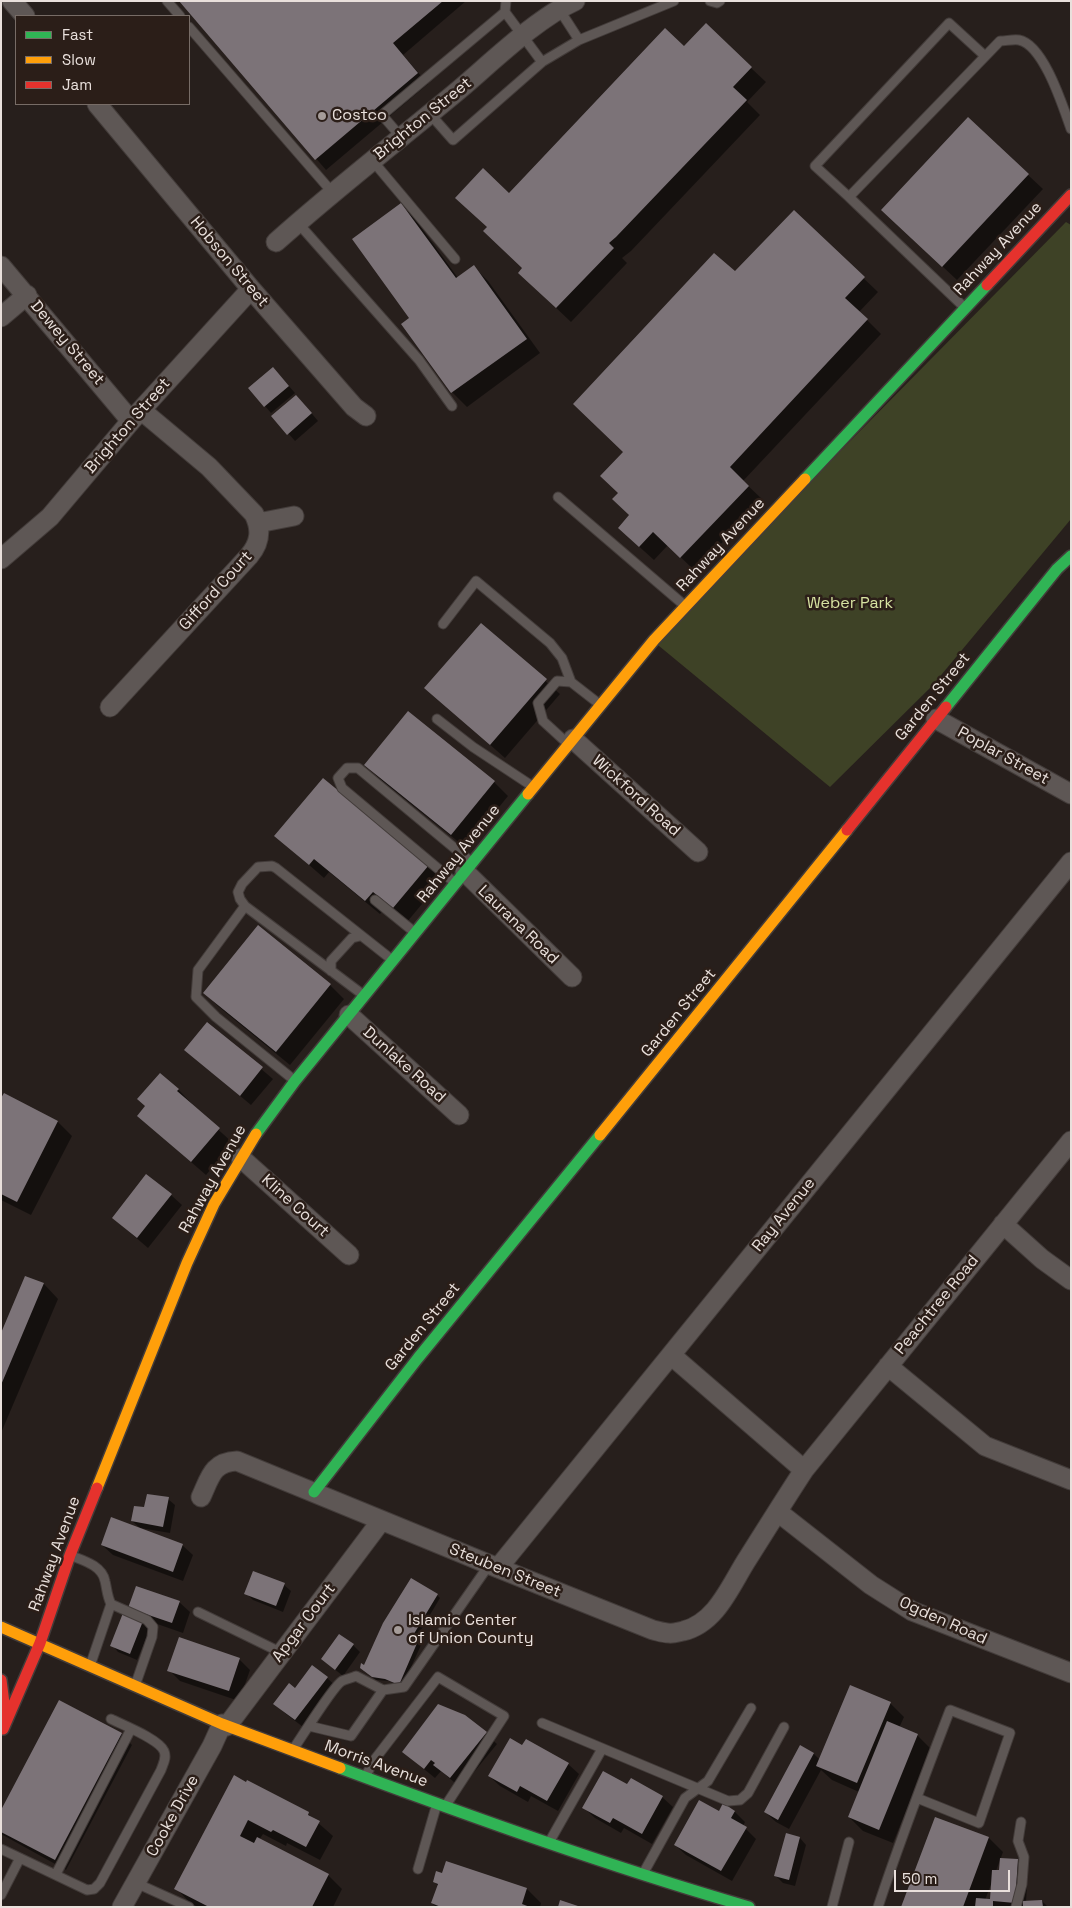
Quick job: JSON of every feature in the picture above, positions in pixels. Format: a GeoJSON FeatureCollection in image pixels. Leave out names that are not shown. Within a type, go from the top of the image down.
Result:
{"type":"FeatureCollection","features":[{"type":"Feature","properties":{"kind":"street"},"geometry":{"type":"LineString","coordinates":[[12,1],[24,15]]}},
{"type":"Feature","properties":{"kind":"street","name":"Brighton Street"},"geometry":{"type":"LineString","coordinates":[[276,242],[332,192],[523,37],[567,5]]}},
{"type":"Feature","properties":{"kind":"street","name":"Hobson Street"},"geometry":{"type":"LineString","coordinates":[[98,105],[251,289],[354,407],[366,416]]}},
{"type":"Feature","properties":{"kind":"street","name":"Rahway Avenue"},"geometry":{"type":"LineString","coordinates":[[2,1731],[40,1643],[70,1556],[187,1263],[214,1204],[263,1123],[295,1081],[654,640],[1071,195]]}},
{"type":"Feature","properties":{"kind":"street","name":"Dewey Street"},"geometry":{"type":"LineString","coordinates":[[1,266],[136,415]]}},
{"type":"Feature","properties":{"kind":"street","name":"Brighton Street"},"geometry":{"type":"LineString","coordinates":[[1,559],[50,517],[136,415],[251,289]]}},
{"type":"Feature","properties":{"kind":"street"},"geometry":{"type":"LineString","coordinates":[[1,317],[27,295]]}},
{"type":"Feature","properties":{"kind":"street"},"geometry":{"type":"LineString","coordinates":[[136,415],[209,467],[254,514],[258,523],[294,516]]}},
{"type":"Feature","properties":{"kind":"street","name":"Gifford Court"},"geometry":{"type":"LineString","coordinates":[[110,707],[254,549],[260,533],[258,523]]}},
{"type":"Feature","properties":{"kind":"street","name":"Garden Street"},"geometry":{"type":"LineString","coordinates":[[314,1492],[424,1351],[660,1063],[1057,569],[1071,556]]}},
{"type":"Feature","properties":{"kind":"street","name":"Poplar Street"},"geometry":{"type":"LineString","coordinates":[[936,719],[1071,794]]}},
{"type":"Feature","properties":{"kind":"street","name":"Wickford Road"},"geometry":{"type":"LineString","coordinates":[[571,742],[698,852]]}},
{"type":"Feature","properties":{"kind":"street","name":"Ray Avenue"},"geometry":{"type":"LineString","coordinates":[[493,1566],[670,1355],[1071,862]]}},
{"type":"Feature","properties":{"kind":"street","name":"Laurana Road"},"geometry":{"type":"LineString","coordinates":[[464,873],[572,977]]}},
{"type":"Feature","properties":{"kind":"street","name":"Dunlake Road"},"geometry":{"type":"LineString","coordinates":[[349,1015],[459,1115]]}},
{"type":"Feature","properties":{"kind":"street","name":"Peachtree Road"},"geometry":{"type":"LineString","coordinates":[[778,1512],[804,1470],[1071,1141]]}},
{"type":"Feature","properties":{"kind":"street","name":"Kline Court"},"geometry":{"type":"LineString","coordinates":[[241,1158],[349,1255]]}},
{"type":"Feature","properties":{"kind":"street"},"geometry":{"type":"LineString","coordinates":[[1004,1224],[1042,1258],[1071,1280]]}},
{"type":"Feature","properties":{"kind":"street"},"geometry":{"type":"LineString","coordinates":[[670,1355],[804,1470]]}},
{"type":"Feature","properties":{"kind":"street"},"geometry":{"type":"LineString","coordinates":[[888,1366],[985,1446],[1071,1480]]}},
{"type":"Feature","properties":{"kind":"street","name":"Steuben Street"},"geometry":{"type":"LineString","coordinates":[[201,1497],[217,1466],[237,1461],[380,1521],[653,1630],[670,1634],[688,1630],[702,1622],[718,1607],[778,1512]]}},
{"type":"Feature","properties":{"kind":"street","name":"Ogden Road"},"geometry":{"type":"LineString","coordinates":[[778,1512],[871,1585],[912,1611],[1071,1673]]}},
{"type":"Feature","properties":{"kind":"street","name":"Apgar Court"},"geometry":{"type":"LineString","coordinates":[[225,1725],[282,1653],[380,1521]]}},
{"type":"Feature","properties":{"kind":"street","name":"Morris Avenue"},"geometry":{"type":"LineString","coordinates":[[1,1627],[225,1725],[365,1778],[441,1806],[643,1874],[708,1902],[749,1907]]}},
{"type":"Feature","properties":{"kind":"street"},"geometry":{"type":"LineString","coordinates":[[1,1680],[5,1711],[2,1731]]}},
{"type":"Feature","properties":{"kind":"street","name":"Cooke Drive"},"geometry":{"type":"LineString","coordinates":[[122,1907],[225,1725]]}},
{"type":"Feature","properties":{"kind":"lane"},"geometry":{"type":"LineString","coordinates":[[167,1],[179,15]]}},
{"type":"Feature","properties":{"kind":"lane"},"geometry":{"type":"LineString","coordinates":[[506,1],[505,12],[542,62]]}},
{"type":"Feature","properties":{"kind":"lane"},"geometry":{"type":"LineString","coordinates":[[430,114],[453,140],[542,62],[579,40],[674,1]]}},
{"type":"Feature","properties":{"kind":"lane"},"geometry":{"type":"LineString","coordinates":[[710,1],[717,3],[720,1]]}},
{"type":"Feature","properties":{"kind":"lane"},"geometry":{"type":"LineString","coordinates":[[567,5],[579,40]]}},
{"type":"Feature","properties":{"kind":"lane"},"geometry":{"type":"LineString","coordinates":[[401,137],[382,115],[505,12]]}},
{"type":"Feature","properties":{"kind":"lane"},"geometry":{"type":"LineString","coordinates":[[964,308],[815,166],[949,23],[985,56]]}},
{"type":"Feature","properties":{"kind":"lane"},"geometry":{"type":"LineString","coordinates":[[190,27],[332,192]]}},
{"type":"Feature","properties":{"kind":"lane"},"geometry":{"type":"LineString","coordinates":[[849,197],[1000,42],[1020,40],[1035,50],[1052,82],[1071,129]]}},
{"type":"Feature","properties":{"kind":"lane"},"geometry":{"type":"LineString","coordinates":[[372,160],[455,259]]}},
{"type":"Feature","properties":{"kind":"lane"},"geometry":{"type":"LineString","coordinates":[[298,223],[419,360],[452,406]]}},
{"type":"Feature","properties":{"kind":"lane"},"geometry":{"type":"LineString","coordinates":[[558,497],[686,607]]}},
{"type":"Feature","properties":{"kind":"lane"},"geometry":{"type":"LineString","coordinates":[[443,624],[476,581],[550,643],[562,658],[571,682],[601,705]]}},
{"type":"Feature","properties":{"kind":"lane"},"geometry":{"type":"LineString","coordinates":[[571,682],[557,681],[538,703],[543,721],[571,742]]}},
{"type":"Feature","properties":{"kind":"lane"},"geometry":{"type":"LineString","coordinates":[[437,720],[480,752],[534,787]]}},
{"type":"Feature","properties":{"kind":"lane"},"geometry":{"type":"LineString","coordinates":[[347,768],[358,768],[464,873],[342,788],[338,778],[347,768]]}},
{"type":"Feature","properties":{"kind":"lane"},"geometry":{"type":"LineString","coordinates":[[364,996],[245,906],[240,900],[238,892],[242,884],[258,867],[272,866],[360,936],[394,960]]}},
{"type":"Feature","properties":{"kind":"lane"},"geometry":{"type":"LineString","coordinates":[[375,900],[416,933]]}},
{"type":"Feature","properties":{"kind":"lane"},"geometry":{"type":"LineString","coordinates":[[245,906],[198,970],[196,997],[216,1017],[295,1081]]}},
{"type":"Feature","properties":{"kind":"lane"},"geometry":{"type":"LineString","coordinates":[[331,971],[331,961],[352,938],[360,936]]}},
{"type":"Feature","properties":{"kind":"lane"},"geometry":{"type":"LineString","coordinates":[[70,1556],[91,1564],[100,1570],[105,1580],[106,1592],[111,1604],[90,1665]]}},
{"type":"Feature","properties":{"kind":"lane"},"geometry":{"type":"LineString","coordinates":[[292,1750],[340,1682],[356,1676],[383,1690],[404,1687],[493,1566]]}},
{"type":"Feature","properties":{"kind":"lane"},"geometry":{"type":"LineString","coordinates":[[111,1604],[147,1620],[153,1627],[152,1638],[135,1685]]}},
{"type":"Feature","properties":{"kind":"lane"},"geometry":{"type":"LineString","coordinates":[[198,1612],[282,1653]]}},
{"type":"Feature","properties":{"kind":"lane"},"geometry":{"type":"LineString","coordinates":[[365,1778],[375,1759],[438,1677],[504,1716],[441,1806],[418,1869]]}},
{"type":"Feature","properties":{"kind":"lane"},"geometry":{"type":"LineString","coordinates":[[309,1726],[351,1736],[383,1690]]}},
{"type":"Feature","properties":{"kind":"lane"},"geometry":{"type":"LineString","coordinates":[[643,1874],[684,1798],[708,1781],[751,1708]]}},
{"type":"Feature","properties":{"kind":"lane"},"geometry":{"type":"LineString","coordinates":[[878,1907],[917,1798],[950,1710],[1010,1733],[979,1823],[917,1798]]}},
{"type":"Feature","properties":{"kind":"lane"},"geometry":{"type":"LineString","coordinates":[[1,1849],[87,1890],[94,1889],[100,1883],[165,1760],[164,1751],[158,1743],[111,1719]]}},
{"type":"Feature","properties":{"kind":"lane"},"geometry":{"type":"LineString","coordinates":[[542,1724],[728,1801],[740,1800],[748,1793],[784,1727]]}},
{"type":"Feature","properties":{"kind":"lane"},"geometry":{"type":"LineString","coordinates":[[56,1874],[131,1729]]}},
{"type":"Feature","properties":{"kind":"lane"},"geometry":{"type":"LineString","coordinates":[[550,1842],[602,1749]]}},
{"type":"Feature","properties":{"kind":"lane"},"geometry":{"type":"LineString","coordinates":[[1016,1907],[1023,1875],[1024,1856],[1018,1841],[1021,1822]]}},
{"type":"Feature","properties":{"kind":"lane"},"geometry":{"type":"LineString","coordinates":[[832,1907],[849,1842]]}},
{"type":"Feature","properties":{"kind":"lane"},"geometry":{"type":"LineString","coordinates":[[1,1895],[20,1858]]}},
{"type":"Feature","properties":{"kind":"lane"},"geometry":{"type":"LineString","coordinates":[[136,1883],[189,1907]]}},
{"type":"Feature","properties":{"kind":"green space","name":"Weber Park"},"geometry":{"type":"Polygon","coordinates":[[[1066,222],[1071,225],[1071,519],[932,686],[830,787],[653,641],[1066,222]]]}},
{"type":"Feature","properties":{"kind":"building","name":"Costco"},"geometry":{"type":"Polygon","coordinates":[[[179,1],[443,1],[393,43],[418,73],[315,160],[179,1]]]}},
{"type":"Feature","properties":{"kind":"building"},"geometry":{"type":"Polygon","coordinates":[[[706,23],[752,67],[733,87],[747,100],[609,243],[614,248],[556,308],[518,273],[522,268],[483,231],[487,227],[455,198],[483,168],[509,193],[665,28],[684,46],[706,23]]]}},
{"type":"Feature","properties":{"kind":"building"},"geometry":{"type":"Polygon","coordinates":[[[968,117],[1029,174],[942,267],[881,210],[968,117]]]}},
{"type":"Feature","properties":{"kind":"building"},"geometry":{"type":"Polygon","coordinates":[[[401,203],[456,278],[474,265],[527,339],[451,393],[401,324],[409,318],[352,239],[401,203]]]}},
{"type":"Feature","properties":{"kind":"building"},"geometry":{"type":"Polygon","coordinates":[[[794,210],[865,277],[845,298],[868,319],[730,467],[749,486],[680,558],[653,532],[639,547],[618,528],[629,515],[612,499],[618,493],[600,476],[623,452],[573,404],[714,253],[735,271],[794,210]]]}},
{"type":"Feature","properties":{"kind":"building"},"geometry":{"type":"Polygon","coordinates":[[[273,367],[289,386],[264,407],[248,388],[273,367]]]}},
{"type":"Feature","properties":{"kind":"building"},"geometry":{"type":"Polygon","coordinates":[[[296,395],[312,413],[287,435],[271,416],[296,395]]]}},
{"type":"Feature","properties":{"kind":"building"},"geometry":{"type":"Polygon","coordinates":[[[481,623],[547,679],[490,745],[424,688],[481,623]]]}},
{"type":"Feature","properties":{"kind":"building"},"geometry":{"type":"Polygon","coordinates":[[[408,711],[495,781],[451,835],[364,765],[408,711]]]}},
{"type":"Feature","properties":{"kind":"building"},"geometry":{"type":"Polygon","coordinates":[[[323,778],[429,865],[393,908],[373,892],[365,901],[314,859],[309,865],[274,836],[323,778]]]}},
{"type":"Feature","properties":{"kind":"building"},"geometry":{"type":"Polygon","coordinates":[[[258,925],[331,984],[276,1052],[203,993],[258,925]]]}},
{"type":"Feature","properties":{"kind":"building"},"geometry":{"type":"Polygon","coordinates":[[[207,1022],[263,1067],[240,1096],[184,1050],[207,1022]]]}},
{"type":"Feature","properties":{"kind":"building"},"geometry":{"type":"Polygon","coordinates":[[[160,1073],[179,1089],[177,1091],[220,1128],[191,1162],[137,1116],[145,1106],[137,1099],[160,1073]]]}},
{"type":"Feature","properties":{"kind":"building"},"geometry":{"type":"Polygon","coordinates":[[[4,1093],[58,1121],[17,1202],[1,1194],[1,1098],[4,1093]]]}},
{"type":"Feature","properties":{"kind":"building"},"geometry":{"type":"Polygon","coordinates":[[[146,1174],[172,1194],[137,1238],[112,1218],[146,1174]]]}},
{"type":"Feature","properties":{"kind":"building"},"geometry":{"type":"Polygon","coordinates":[[[25,1276],[44,1283],[1,1385],[1,1333],[25,1276]]]}},
{"type":"Feature","properties":{"kind":"building"},"geometry":{"type":"Polygon","coordinates":[[[147,1494],[169,1497],[163,1527],[131,1521],[134,1506],[144,1507],[147,1494]]]}},
{"type":"Feature","properties":{"kind":"building"},"geometry":{"type":"Polygon","coordinates":[[[111,1517],[183,1544],[173,1572],[101,1545],[111,1517]]]}},
{"type":"Feature","properties":{"kind":"building"},"geometry":{"type":"Polygon","coordinates":[[[253,1571],[285,1583],[276,1606],[244,1594],[253,1571]]]}},
{"type":"Feature","properties":{"kind":"building","name":"Islamic Center of Union County"},"geometry":{"type":"Polygon","coordinates":[[[411,1578],[438,1594],[412,1637],[418,1641],[399,1685],[385,1679],[372,1677],[360,1668],[361,1663],[364,1665],[383,1623],[411,1578]]]}},
{"type":"Feature","properties":{"kind":"building"},"geometry":{"type":"Polygon","coordinates":[[[136,1586],[180,1601],[172,1623],[128,1608],[136,1586]]]}},
{"type":"Feature","properties":{"kind":"building"},"geometry":{"type":"Polygon","coordinates":[[[123,1613],[143,1621],[130,1654],[110,1646],[123,1613]]]}},
{"type":"Feature","properties":{"kind":"building"},"geometry":{"type":"Polygon","coordinates":[[[339,1634],[354,1644],[335,1670],[321,1659],[339,1634]]]}},
{"type":"Feature","properties":{"kind":"building"},"geometry":{"type":"Polygon","coordinates":[[[179,1637],[240,1658],[229,1691],[167,1671],[179,1637]]]}},
{"type":"Feature","properties":{"kind":"building"},"geometry":{"type":"Polygon","coordinates":[[[312,1665],[328,1677],[295,1720],[273,1704],[289,1683],[295,1688],[312,1665]]]}},
{"type":"Feature","properties":{"kind":"building"},"geometry":{"type":"Polygon","coordinates":[[[850,1685],[891,1702],[857,1783],[816,1766],[850,1685]]]}},
{"type":"Feature","properties":{"kind":"building"},"geometry":{"type":"Polygon","coordinates":[[[59,1700],[122,1733],[55,1860],[1,1832],[1,1810],[59,1700]]]}},
{"type":"Feature","properties":{"kind":"building"},"geometry":{"type":"Polygon","coordinates":[[[438,1704],[465,1715],[487,1732],[450,1778],[433,1765],[435,1763],[431,1760],[424,1769],[402,1752],[438,1704]]]}},
{"type":"Feature","properties":{"kind":"building"},"geometry":{"type":"Polygon","coordinates":[[[887,1721],[918,1734],[879,1830],[848,1817],[887,1721]]]}},
{"type":"Feature","properties":{"kind":"building"},"geometry":{"type":"Polygon","coordinates":[[[510,1738],[522,1745],[526,1739],[569,1763],[547,1801],[520,1786],[517,1792],[488,1776],[510,1738]]]}},
{"type":"Feature","properties":{"kind":"building"},"geometry":{"type":"Polygon","coordinates":[[[800,1745],[814,1753],[778,1820],[764,1812],[800,1745]]]}},
{"type":"Feature","properties":{"kind":"building"},"geometry":{"type":"Polygon","coordinates":[[[603,1771],[627,1784],[631,1778],[663,1796],[642,1834],[613,1818],[610,1823],[582,1808],[603,1771]]]}},
{"type":"Feature","properties":{"kind":"building"},"geometry":{"type":"Polygon","coordinates":[[[234,1775],[309,1812],[308,1815],[320,1821],[306,1847],[248,1820],[240,1836],[254,1843],[257,1837],[329,1874],[312,1907],[209,1907],[174,1889],[234,1775]]]}},
{"type":"Feature","properties":{"kind":"building"},"geometry":{"type":"Polygon","coordinates":[[[699,1800],[719,1811],[723,1803],[735,1811],[731,1818],[747,1827],[721,1871],[674,1845],[699,1800]]]}},
{"type":"Feature","properties":{"kind":"building"},"geometry":{"type":"Polygon","coordinates":[[[935,1817],[989,1837],[963,1907],[901,1907],[935,1817]]]}},
{"type":"Feature","properties":{"kind":"building"},"geometry":{"type":"Polygon","coordinates":[[[786,1833],[800,1837],[789,1880],[774,1876],[786,1833]]]}},
{"type":"Feature","properties":{"kind":"building"},"geometry":{"type":"Polygon","coordinates":[[[1000,1858],[1018,1859],[1015,1903],[993,1901],[993,1907],[975,1907],[976,1898],[990,1899],[992,1870],[999,1870],[1000,1858]]]}},
{"type":"Feature","properties":{"kind":"building"},"geometry":{"type":"Polygon","coordinates":[[[446,1861],[527,1888],[522,1904],[530,1907],[441,1907],[431,1903],[438,1884],[433,1882],[436,1871],[442,1873],[446,1861]]]}},
{"type":"Feature","properties":{"kind":"building"},"geometry":{"type":"Polygon","coordinates":[[[560,1900],[578,1906],[578,1907],[558,1907],[560,1900]]]}},
{"type":"Feature","properties":{"kind":"building"},"geometry":{"type":"Polygon","coordinates":[[[1042,1900],[1043,1907],[1023,1907],[1023,1901],[1042,1900]]]}},
{"type":"Feature","properties":{"kind":"traffic: fast"},"geometry":{"type":"LineString","coordinates":[[805,479],[987,285]]}},
{"type":"Feature","properties":{"kind":"traffic: fast"},"geometry":{"type":"LineString","coordinates":[[946,707],[1057,569],[1071,556]]}},
{"type":"Feature","properties":{"kind":"traffic: fast"},"geometry":{"type":"LineString","coordinates":[[256,1134],[295,1081],[528,794]]}},
{"type":"Feature","properties":{"kind":"traffic: fast"},"geometry":{"type":"LineString","coordinates":[[314,1492],[418,1358],[600,1135]]}},
{"type":"Feature","properties":{"kind":"traffic: fast"},"geometry":{"type":"LineString","coordinates":[[340,1768],[543,1841],[697,1892],[749,1907]]}},
{"type":"Feature","properties":{"kind":"traffic: slow"},"geometry":{"type":"LineString","coordinates":[[528,794],[654,640],[805,479]]}},
{"type":"Feature","properties":{"kind":"traffic: slow"},"geometry":{"type":"LineString","coordinates":[[600,1135],[847,830]]}},
{"type":"Feature","properties":{"kind":"traffic: slow"},"geometry":{"type":"LineString","coordinates":[[97,1488],[187,1263],[214,1204],[256,1134]]}},
{"type":"Feature","properties":{"kind":"traffic: slow"},"geometry":{"type":"LineString","coordinates":[[1,1627],[222,1724],[340,1768]]}},
{"type":"Feature","properties":{"kind":"traffic: jam"},"geometry":{"type":"LineString","coordinates":[[987,285],[1071,195]]}},
{"type":"Feature","properties":{"kind":"traffic: jam"},"geometry":{"type":"LineString","coordinates":[[847,830],[946,707]]}},
{"type":"Feature","properties":{"kind":"traffic: jam"},"geometry":{"type":"LineString","coordinates":[[3,1729],[40,1643],[70,1555],[97,1488]]}},
{"type":"Feature","properties":{"kind":"traffic: jam"},"geometry":{"type":"LineString","coordinates":[[1,1680],[5,1711],[3,1729]]}},
{"type":"Feature","properties":{"kind":"place","name":"Costco"},"geometry":{"type":"Point","coordinates":[322,116]}},
{"type":"Feature","properties":{"kind":"place","name":"Islamic Center of Union County"},"geometry":{"type":"Point","coordinates":[398,1630]}}]}
